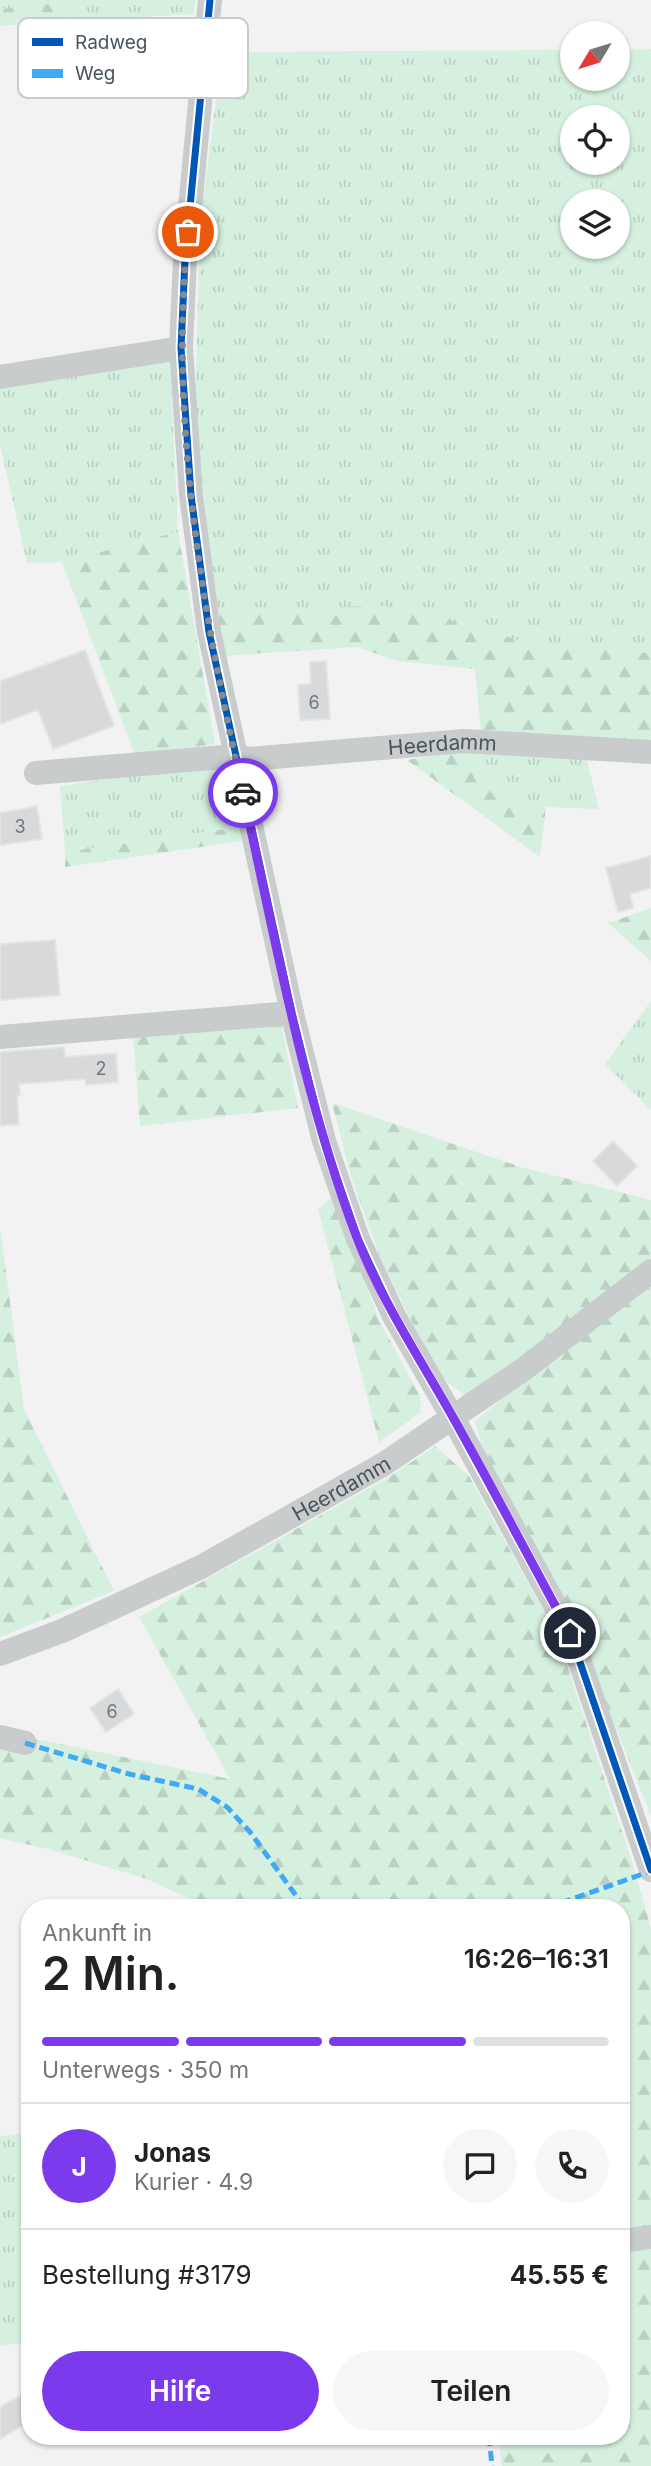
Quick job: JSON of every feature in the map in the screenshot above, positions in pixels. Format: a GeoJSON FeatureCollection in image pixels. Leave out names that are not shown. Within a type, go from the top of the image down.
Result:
{"type":"FeatureCollection","features":[{"type":"Feature","properties":{"kind":"street"},"geometry":{"type":"LineString","coordinates":[[208,18],[210,0]]}},
{"type":"Feature","properties":{"kind":"street"},"geometry":{"type":"LineString","coordinates":[[201,98],[185,259],[181,348],[191,495],[209,632],[292,1013],[324,1141],[358,1239],[394,1316],[570,1633],[651,1870]]}},
{"type":"Feature","properties":{"kind":"street"},"geometry":{"type":"LineString","coordinates":[[0,377],[181,348]]}},
{"type":"Feature","properties":{"kind":"street","name":"Heerdamm"},"geometry":{"type":"LineString","coordinates":[[36,772],[235,756],[250,760],[464,741],[651,752]]}},
{"type":"Feature","properties":{"kind":"street"},"geometry":{"type":"LineString","coordinates":[[0,1037],[292,1013]]}},
{"type":"Feature","properties":{"kind":"street","name":"Heerdamm"},"geometry":{"type":"LineString","coordinates":[[0,1654],[62,1631],[201,1567],[384,1464],[524,1370],[651,1271]]}},
{"type":"Feature","properties":{"kind":"street"},"geometry":{"type":"LineString","coordinates":[[0,1737],[24,1743]]}},
{"type":"Feature","properties":{"kind":"street"},"geometry":{"type":"LineString","coordinates":[[630,2240],[651,2237]]}},
{"type":"Feature","properties":{"kind":"green space"},"geometry":{"type":"Polygon","coordinates":[[[0,0],[196,0],[194,14],[123,18],[70,18],[71,2],[0,9],[0,0]]]}},
{"type":"Feature","properties":{"kind":"green space"},"geometry":{"type":"Polygon","coordinates":[[[71,2],[70,18],[18,18],[18,25],[0,26],[0,9],[71,2]]]}},
{"type":"Feature","properties":{"kind":"green space"},"geometry":{"type":"Polygon","coordinates":[[[651,49],[651,653],[528,645],[486,628],[216,615],[195,408],[200,224],[216,98],[248,98],[248,52],[560,50],[560,91],[630,91],[630,50],[651,49]]]}},
{"type":"Feature","properties":{"kind":"green space"},"geometry":{"type":"Polygon","coordinates":[[[170,358],[178,532],[62,562],[27,563],[0,445],[0,389],[170,358]]]}},
{"type":"Feature","properties":{"kind":"green space"},"geometry":{"type":"Polygon","coordinates":[[[178,532],[215,744],[135,755],[62,562],[178,532]]]}},
{"type":"Feature","properties":{"kind":"green space"},"geometry":{"type":"Polygon","coordinates":[[[379,605],[486,628],[528,645],[651,653],[651,742],[481,732],[475,669],[397,661],[357,647],[221,656],[216,615],[379,605]]]}},
{"type":"Feature","properties":{"kind":"green space"},"geometry":{"type":"Polygon","coordinates":[[[465,750],[586,757],[599,809],[546,807],[490,793],[465,750]]]}},
{"type":"Feature","properties":{"kind":"green space"},"geometry":{"type":"Polygon","coordinates":[[[465,750],[491,793],[546,807],[540,857],[407,760],[465,750]]]}},
{"type":"Feature","properties":{"kind":"green space"},"geometry":{"type":"Polygon","coordinates":[[[211,764],[229,774],[240,827],[65,852],[60,786],[211,764]]]}},
{"type":"Feature","properties":{"kind":"green space"},"geometry":{"type":"Polygon","coordinates":[[[240,827],[242,841],[65,867],[65,852],[240,827]]]}},
{"type":"Feature","properties":{"kind":"green space"},"geometry":{"type":"Polygon","coordinates":[[[651,908],[651,961],[608,923],[651,908]]]}},
{"type":"Feature","properties":{"kind":"green space"},"geometry":{"type":"Polygon","coordinates":[[[651,1001],[651,1110],[605,1064],[651,1001]]]}},
{"type":"Feature","properties":{"kind":"green space"},"geometry":{"type":"Polygon","coordinates":[[[281,1023],[298,1108],[140,1126],[133,1034],[281,1023]]]}},
{"type":"Feature","properties":{"kind":"green space"},"geometry":{"type":"Polygon","coordinates":[[[332,1103],[521,1167],[651,1200],[651,1258],[516,1363],[465,1396],[439,1375],[383,1265],[352,1180],[332,1103]]]}},
{"type":"Feature","properties":{"kind":"green space"},"geometry":{"type":"Polygon","coordinates":[[[332,1197],[380,1322],[421,1398],[420,1413],[379,1442],[318,1209],[332,1197]]]}},
{"type":"Feature","properties":{"kind":"green space"},"geometry":{"type":"Polygon","coordinates":[[[0,1227],[24,1409],[114,1591],[0,1637],[0,1227]]]}},
{"type":"Feature","properties":{"kind":"green space"},"geometry":{"type":"Polygon","coordinates":[[[651,1283],[651,1816],[577,1630],[483,1451],[475,1421],[651,1283]]]}},
{"type":"Feature","properties":{"kind":"green space"},"geometry":{"type":"Polygon","coordinates":[[[435,1446],[469,1476],[557,1635],[651,1928],[651,2226],[630,2230],[630,1899],[190,1899],[147,1879],[48,1849],[0,1838],[0,1751],[7,1733],[230,1779],[139,1617],[391,1476],[435,1446]]]}},
{"type":"Feature","properties":{"kind":"green space"},"geometry":{"type":"Polygon","coordinates":[[[21,2134],[21,2343],[0,2346],[0,2136],[21,2134]]]}},
{"type":"Feature","properties":{"kind":"green space"},"geometry":{"type":"Polygon","coordinates":[[[651,2243],[651,2466],[502,2466],[499,2445],[630,2445],[630,2246],[651,2243]]]}},
{"type":"Feature","properties":{"kind":"building"},"geometry":{"type":"Polygon","coordinates":[[[85,650],[114,726],[53,749],[38,710],[0,724],[0,681],[85,650]]]}},
{"type":"Feature","properties":{"kind":"building"},"geometry":{"type":"Polygon","coordinates":[[[326,661],[330,719],[300,720],[298,685],[311,684],[310,662],[326,661]]]}},
{"type":"Feature","properties":{"kind":"building"},"geometry":{"type":"Polygon","coordinates":[[[37,806],[42,839],[0,845],[0,813],[37,806]]]}},
{"type":"Feature","properties":{"kind":"building"},"geometry":{"type":"Polygon","coordinates":[[[651,856],[651,888],[630,894],[633,908],[618,912],[606,868],[651,856]]]}},
{"type":"Feature","properties":{"kind":"building"},"geometry":{"type":"Polygon","coordinates":[[[55,940],[60,995],[0,1000],[0,944],[55,940]]]}},
{"type":"Feature","properties":{"kind":"building"},"geometry":{"type":"Polygon","coordinates":[[[64,1047],[65,1057],[116,1053],[118,1082],[86,1085],[85,1079],[19,1084],[19,1124],[0,1126],[0,1052],[64,1047]]]}},
{"type":"Feature","properties":{"kind":"building"},"geometry":{"type":"Polygon","coordinates":[[[613,1141],[637,1166],[617,1186],[593,1161],[613,1141]]]}},
{"type":"Feature","properties":{"kind":"building"},"geometry":{"type":"Polygon","coordinates":[[[118,1689],[134,1714],[106,1732],[90,1708],[118,1689]]]}},
{"type":"Feature","properties":{"kind":"building"},"geometry":{"type":"Polygon","coordinates":[[[21,2395],[21,2426],[0,2439],[0,2407],[21,2395]]]}},
{"type":"Feature","properties":{"kind":"marked path"},"geometry":{"type":"LineString","coordinates":[[25,1743],[129,1774],[198,1789],[227,1807],[250,1832],[298,1899]]}},
{"type":"Feature","properties":{"kind":"marked path"},"geometry":{"type":"LineString","coordinates":[[572,1899],[651,1871]]}},
{"type":"Feature","properties":{"kind":"marked path"},"geometry":{"type":"LineString","coordinates":[[490,2445],[492,2466]]}},
{"type":"Feature","properties":{"kind":"cycle path"},"geometry":{"type":"LineString","coordinates":[[208,18],[210,0]]}},
{"type":"Feature","properties":{"kind":"cycle path"},"geometry":{"type":"LineString","coordinates":[[201,98],[185,259],[181,348],[191,495],[209,632],[292,1013],[324,1141],[358,1239],[394,1316],[570,1633],[651,1870]]}},
{"type":"Feature","properties":{"kind":"way so far"},"geometry":{"type":"LineString","coordinates":[[188,232],[181,348],[191,495],[209,632],[243,793]]}},
{"type":"Feature","properties":{"kind":"route"},"geometry":{"type":"LineString","coordinates":[[243,793],[292,1013],[324,1141],[358,1239],[394,1316],[570,1633]]}}]}
